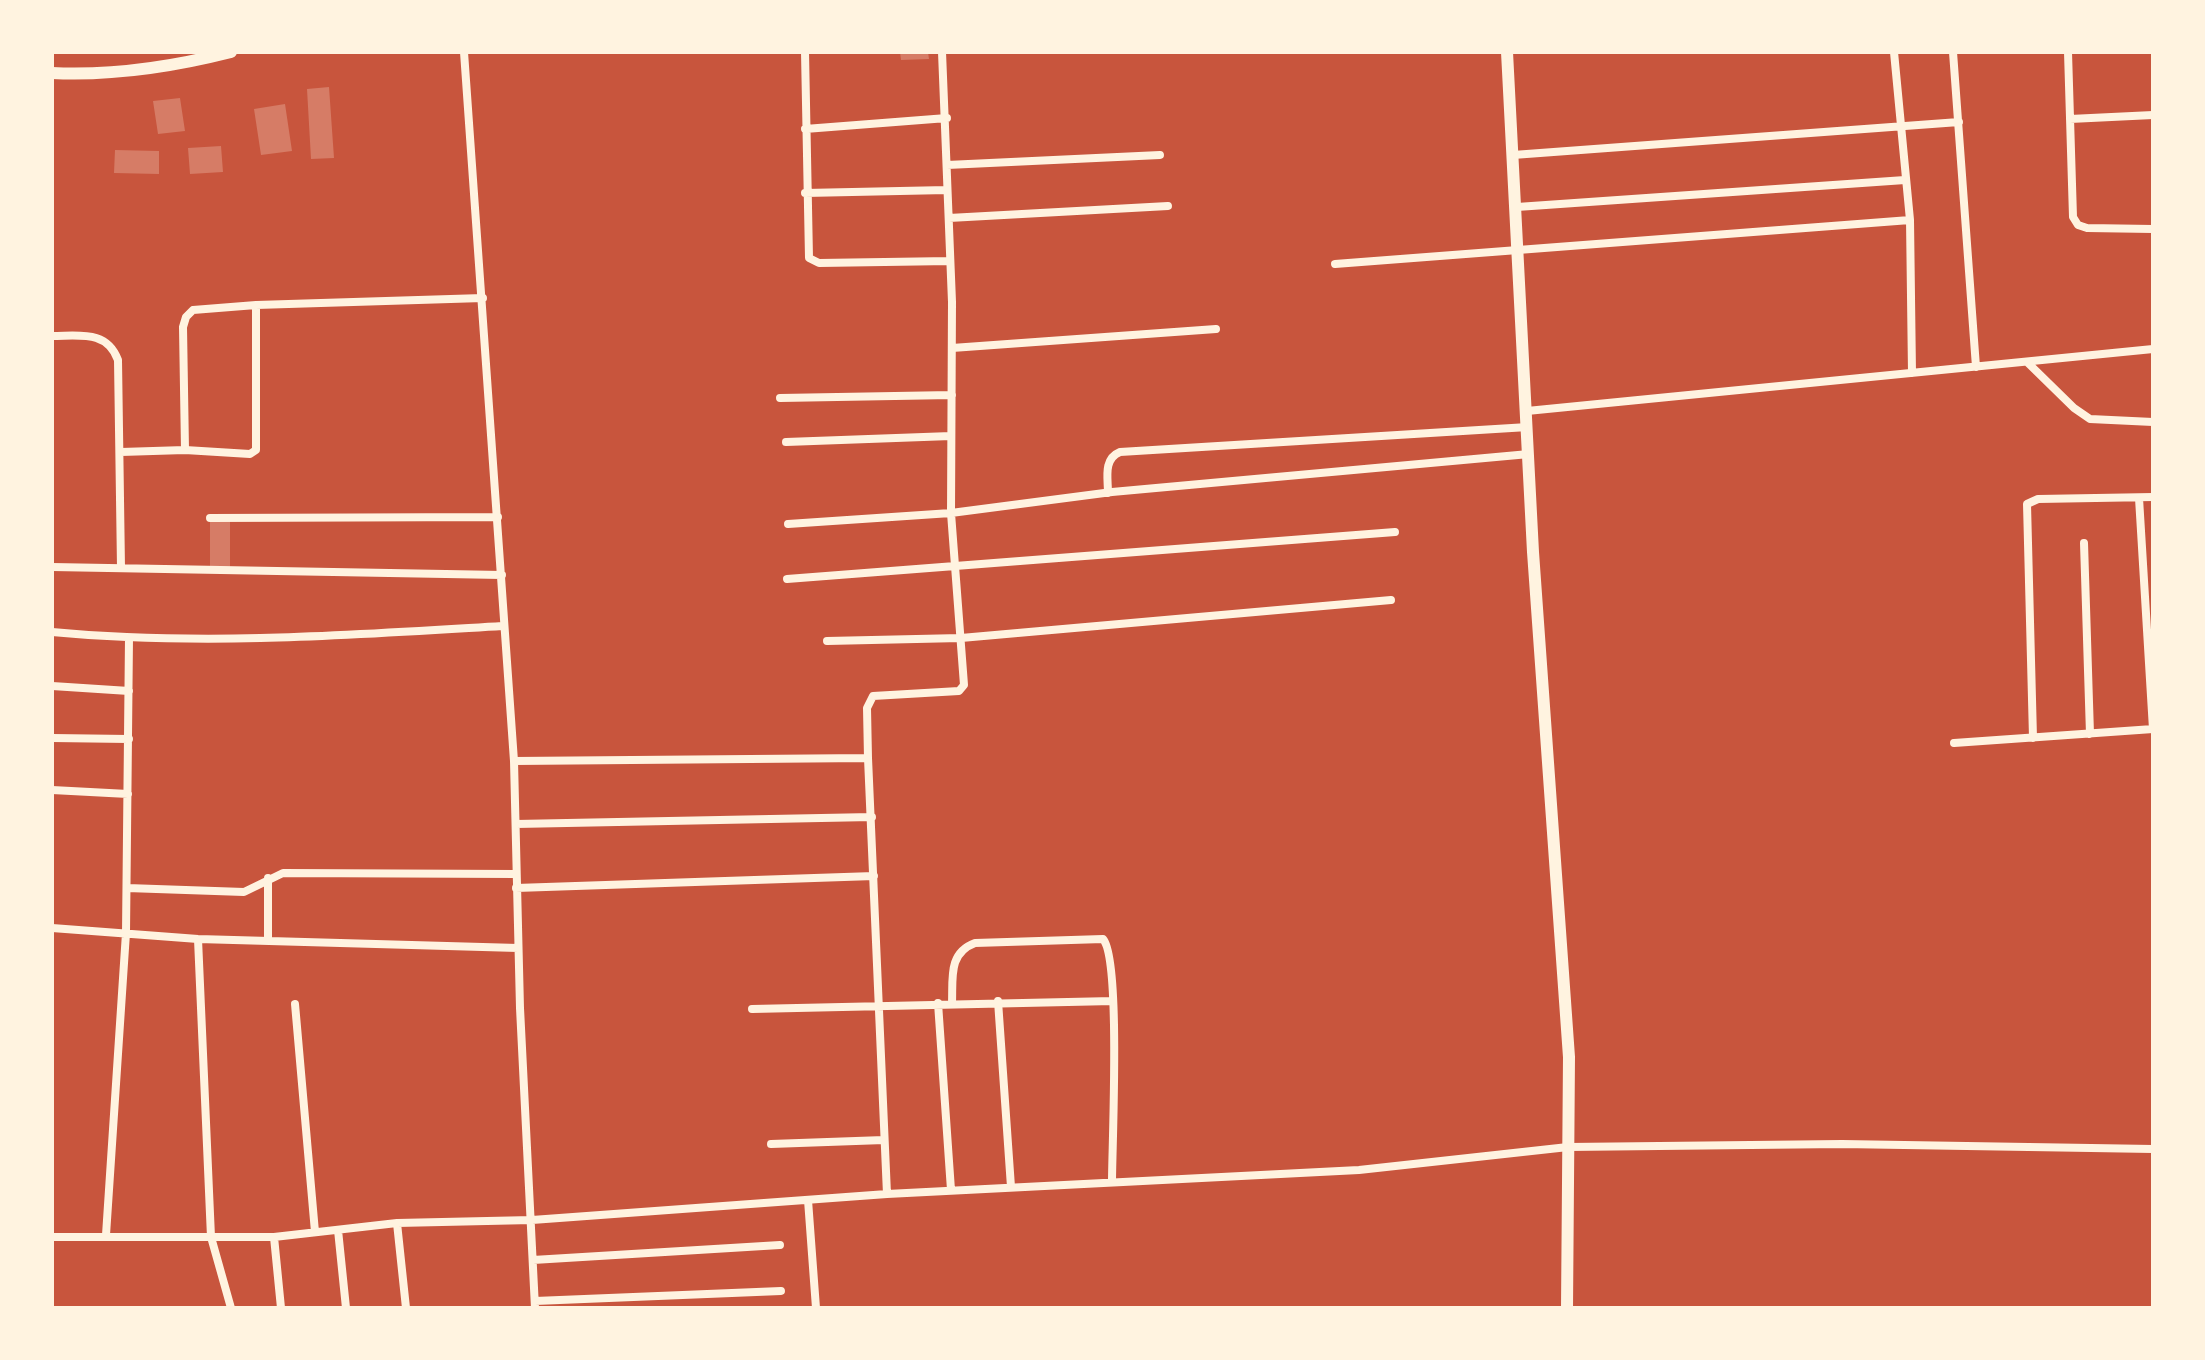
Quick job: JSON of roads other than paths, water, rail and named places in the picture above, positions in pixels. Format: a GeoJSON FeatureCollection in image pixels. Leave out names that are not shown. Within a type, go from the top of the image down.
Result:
{"type":"FeatureCollection","features":[{"type":"Feature","properties":{"kind":"street"},"geometry":{"type":"LineString","coordinates":[[52,73],[85,74],[169,67],[231,52]]}},
{"type":"Feature","properties":{"kind":"street"},"geometry":{"type":"LineString","coordinates":[[464,52],[502,575],[502,626],[514,761],[518,948],[535,1305],[781,1291]]}},
{"type":"Feature","properties":{"kind":"street"},"geometry":{"type":"LineString","coordinates":[[805,52],[807,253],[812,261],[950,261]]}},
{"type":"Feature","properties":{"kind":"street"},"geometry":{"type":"LineString","coordinates":[[887,1194],[868,758],[869,701],[881,695],[963,689],[951,513],[952,348],[947,118],[942,52]]}},
{"type":"Feature","properties":{"kind":"street"},"geometry":{"type":"LineString","coordinates":[[1507,52],[1548,791],[1569,1057],[1567,1308]]}},
{"type":"Feature","properties":{"kind":"street"},"geometry":{"type":"LineString","coordinates":[[1894,52],[1910,220],[1912,373]]}},
{"type":"Feature","properties":{"kind":"street"},"geometry":{"type":"LineString","coordinates":[[1953,52],[1976,367]]}},
{"type":"Feature","properties":{"kind":"street"},"geometry":{"type":"LineString","coordinates":[[2068,52],[2072,205],[2078,225],[2098,230],[2153,229]]}},
{"type":"Feature","properties":{"kind":"street"},"geometry":{"type":"LineString","coordinates":[[2070,119],[2153,115]]}},
{"type":"Feature","properties":{"kind":"street"},"geometry":{"type":"LineString","coordinates":[[805,129],[947,118]]}},
{"type":"Feature","properties":{"kind":"street"},"geometry":{"type":"LineString","coordinates":[[1513,155],[1959,122]]}},
{"type":"Feature","properties":{"kind":"street"},"geometry":{"type":"LineString","coordinates":[[947,165],[1160,155]]}},
{"type":"Feature","properties":{"kind":"street"},"geometry":{"type":"LineString","coordinates":[[1517,207],[1905,180]]}},
{"type":"Feature","properties":{"kind":"street"},"geometry":{"type":"LineString","coordinates":[[805,193],[947,190]]}},
{"type":"Feature","properties":{"kind":"street"},"geometry":{"type":"LineString","coordinates":[[949,218],[1168,206]]}},
{"type":"Feature","properties":{"kind":"street"},"geometry":{"type":"LineString","coordinates":[[1335,264],[1910,220]]}},
{"type":"Feature","properties":{"kind":"street"},"geometry":{"type":"LineString","coordinates":[[185,450],[186,317],[204,308],[483,298]]}},
{"type":"Feature","properties":{"kind":"street"},"geometry":{"type":"LineString","coordinates":[[121,452],[185,450],[250,454],[256,450],[256,305]]}},
{"type":"Feature","properties":{"kind":"street"},"geometry":{"type":"LineString","coordinates":[[952,348],[1216,329]]}},
{"type":"Feature","properties":{"kind":"street"},"geometry":{"type":"LineString","coordinates":[[52,336],[94,337],[113,347],[118,360],[121,568]]}},
{"type":"Feature","properties":{"kind":"street"},"geometry":{"type":"LineString","coordinates":[[1527,411],[2153,349]]}},
{"type":"Feature","properties":{"kind":"street"},"geometry":{"type":"LineString","coordinates":[[2027,362],[2090,419],[2153,422]]}},
{"type":"Feature","properties":{"kind":"street"},"geometry":{"type":"LineString","coordinates":[[780,398],[952,395]]}},
{"type":"Feature","properties":{"kind":"street"},"geometry":{"type":"LineString","coordinates":[[1108,493],[1110,459],[1120,452],[1528,427]]}},
{"type":"Feature","properties":{"kind":"street"},"geometry":{"type":"LineString","coordinates":[[786,442],[951,436]]}},
{"type":"Feature","properties":{"kind":"street"},"geometry":{"type":"LineString","coordinates":[[788,524],[951,513],[1108,493],[1529,454]]}},
{"type":"Feature","properties":{"kind":"street"},"geometry":{"type":"LineString","coordinates":[[2033,738],[2027,504],[2038,499],[2153,497]]}},
{"type":"Feature","properties":{"kind":"street"},"geometry":{"type":"LineString","coordinates":[[1954,743],[2153,729],[2139,498]]}},
{"type":"Feature","properties":{"kind":"street"},"geometry":{"type":"LineString","coordinates":[[210,518],[498,517]]}},
{"type":"Feature","properties":{"kind":"street"},"geometry":{"type":"LineString","coordinates":[[787,579],[1395,532]]}},
{"type":"Feature","properties":{"kind":"street"},"geometry":{"type":"LineString","coordinates":[[2084,543],[2090,734]]}},
{"type":"Feature","properties":{"kind":"street"},"geometry":{"type":"LineString","coordinates":[[52,567],[502,575]]}},
{"type":"Feature","properties":{"kind":"street"},"geometry":{"type":"LineString","coordinates":[[827,641],[961,638],[1391,600]]}},
{"type":"Feature","properties":{"kind":"street"},"geometry":{"type":"LineString","coordinates":[[52,632],[129,638],[310,637],[502,626]]}},
{"type":"Feature","properties":{"kind":"street"},"geometry":{"type":"LineString","coordinates":[[106,1235],[126,933],[129,638]]}},
{"type":"Feature","properties":{"kind":"street"},"geometry":{"type":"LineString","coordinates":[[52,686],[129,691]]}},
{"type":"Feature","properties":{"kind":"street"},"geometry":{"type":"LineString","coordinates":[[52,738],[129,739]]}},
{"type":"Feature","properties":{"kind":"street"},"geometry":{"type":"LineString","coordinates":[[514,761],[868,758]]}},
{"type":"Feature","properties":{"kind":"street"},"geometry":{"type":"LineString","coordinates":[[52,790],[128,794]]}},
{"type":"Feature","properties":{"kind":"street"},"geometry":{"type":"LineString","coordinates":[[516,824],[872,817]]}},
{"type":"Feature","properties":{"kind":"street"},"geometry":{"type":"LineString","coordinates":[[127,888],[244,892],[283,873],[516,874]]}},
{"type":"Feature","properties":{"kind":"street"},"geometry":{"type":"LineString","coordinates":[[516,888],[874,876]]}},
{"type":"Feature","properties":{"kind":"street"},"geometry":{"type":"LineString","coordinates":[[268,878],[268,941]]}},
{"type":"Feature","properties":{"kind":"street"},"geometry":{"type":"LineString","coordinates":[[52,928],[198,939],[518,948]]}},
{"type":"Feature","properties":{"kind":"street"},"geometry":{"type":"LineString","coordinates":[[198,939],[211,1237],[231,1308]]}},
{"type":"Feature","properties":{"kind":"street"},"geometry":{"type":"LineString","coordinates":[[952,1003],[954,963],[965,946],[975,943],[1103,939],[1110,950],[1113,1001],[1112,1182]]}},
{"type":"Feature","properties":{"kind":"street"},"geometry":{"type":"LineString","coordinates":[[752,1009],[998,1001],[1113,1001]]}},
{"type":"Feature","properties":{"kind":"street"},"geometry":{"type":"LineString","coordinates":[[998,1001],[1011,1187]]}},
{"type":"Feature","properties":{"kind":"street"},"geometry":{"type":"LineString","coordinates":[[938,1003],[951,1190]]}},
{"type":"Feature","properties":{"kind":"street"},"geometry":{"type":"LineString","coordinates":[[295,1004],[315,1232]]}},
{"type":"Feature","properties":{"kind":"street"},"geometry":{"type":"LineString","coordinates":[[771,1144],[884,1140]]}},
{"type":"Feature","properties":{"kind":"street"},"geometry":{"type":"LineString","coordinates":[[52,1237],[274,1237],[397,1223],[532,1220],[951,1190],[1359,1170],[1568,1147],[1857,1144],[2153,1149]]}},
{"type":"Feature","properties":{"kind":"street"},"geometry":{"type":"LineString","coordinates":[[808,1200],[816,1308]]}},
{"type":"Feature","properties":{"kind":"street"},"geometry":{"type":"LineString","coordinates":[[397,1223],[406,1308]]}},
{"type":"Feature","properties":{"kind":"street"},"geometry":{"type":"LineString","coordinates":[[338,1230],[346,1308]]}},
{"type":"Feature","properties":{"kind":"street"},"geometry":{"type":"LineString","coordinates":[[274,1237],[281,1308]]}},
{"type":"Feature","properties":{"kind":"street"},"geometry":{"type":"LineString","coordinates":[[533,1260],[780,1245]]}}]}
